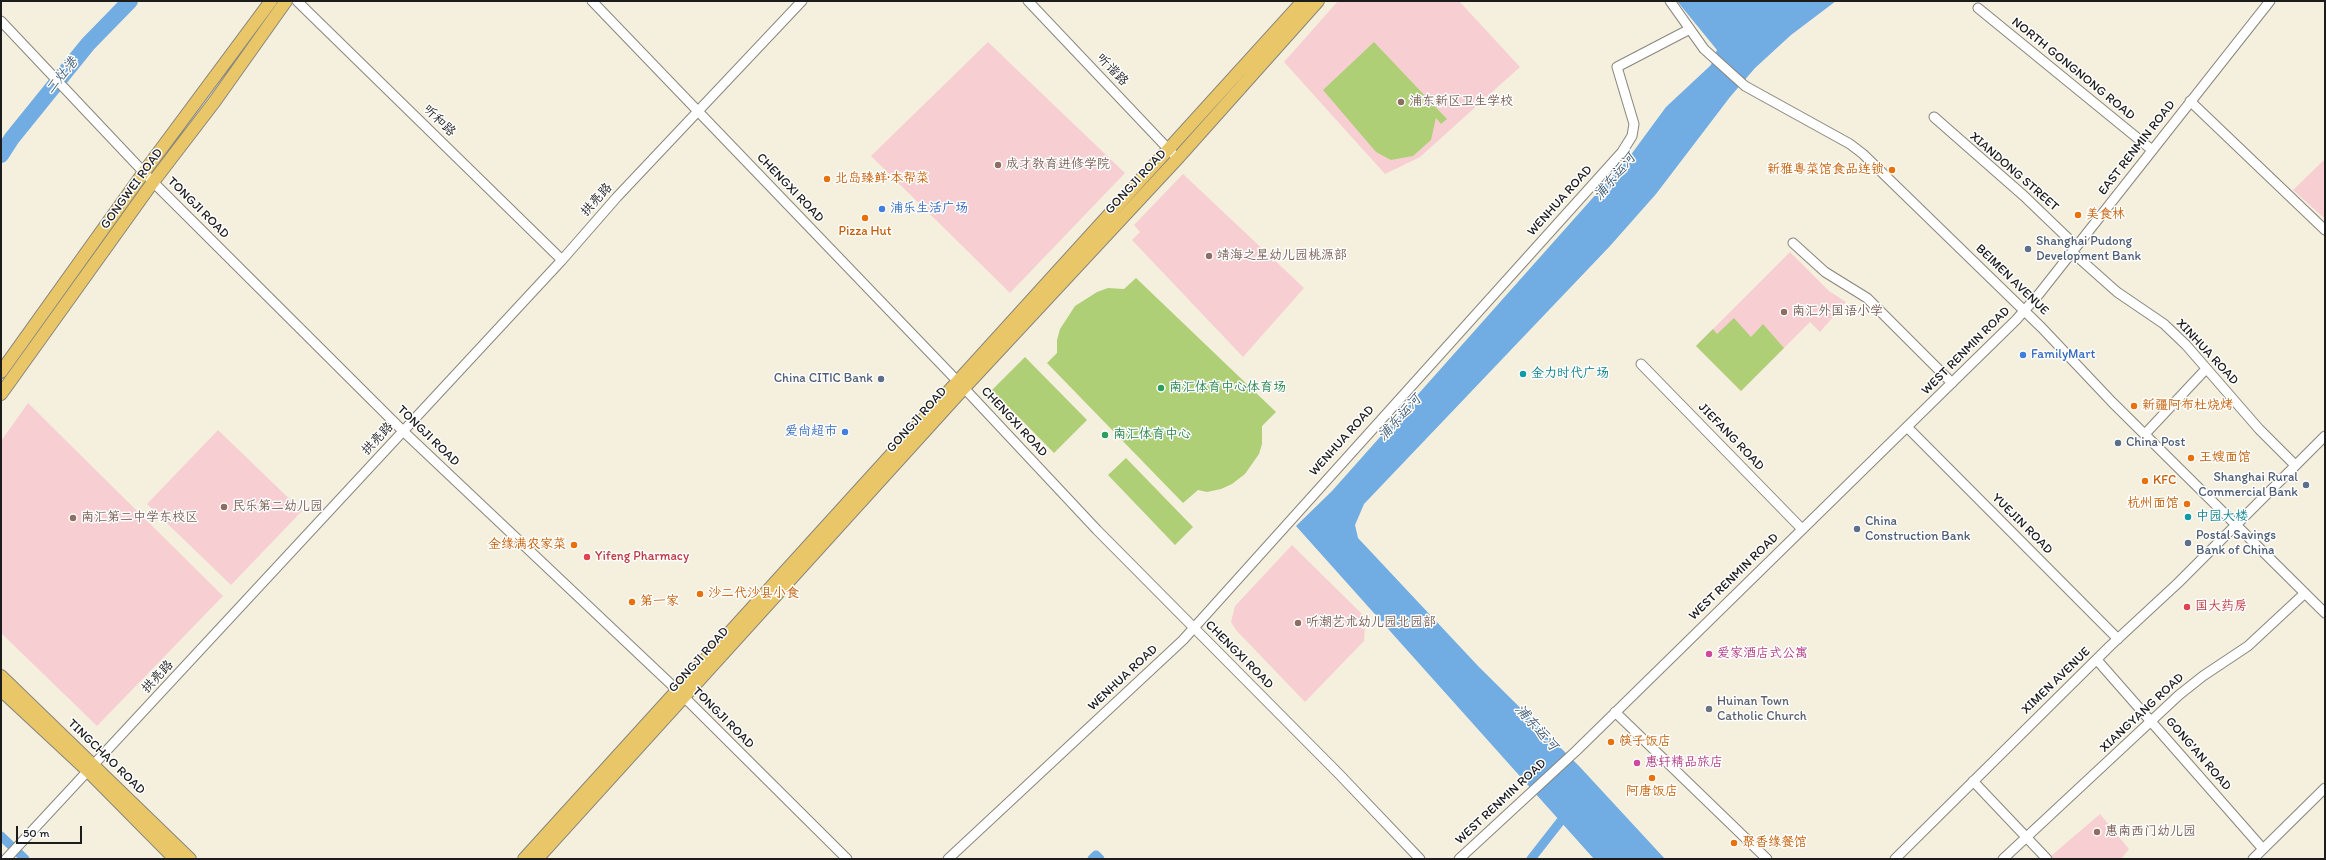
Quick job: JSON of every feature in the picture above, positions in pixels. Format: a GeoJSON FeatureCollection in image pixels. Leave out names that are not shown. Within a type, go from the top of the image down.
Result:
{"type":"FeatureCollection","features":[{"type":"Feature","properties":{"kind":"main road","name":"GONGWEI ROAD"},"geometry":{"type":"LineString","coordinates":[[1,372],[144,172],[271,1]]}},
{"type":"Feature","properties":{"kind":"main road","name":"GONGWEI ROAD"},"geometry":{"type":"LineString","coordinates":[[1,394],[153,182],[215,102],[286,1]]}},
{"type":"Feature","properties":{"kind":"main road","name":"GONGJI ROAD"},"geometry":{"type":"LineString","coordinates":[[537,859],[681,694],[961,385],[1169,148],[1303,1]]}},
{"type":"Feature","properties":{"kind":"main road","name":"GONGJI ROAD"},"geometry":{"type":"LineString","coordinates":[[961,385],[1178,158],[1318,1]]}},
{"type":"Feature","properties":{"kind":"main road","name":"TINGCHAO ROAD"},"geometry":{"type":"LineString","coordinates":[[1,676],[175,859]]}},
{"type":"Feature","properties":{"kind":"main road","name":"TINGCHAO ROAD"},"geometry":{"type":"LineString","coordinates":[[1,690],[190,859]]}},
{"type":"Feature","properties":{"kind":"main road","name":"GONGJI ROAD"},"geometry":{"type":"LineString","coordinates":[[524,859],[681,694]]}},
{"type":"Feature","properties":{"kind":"street","name":"听和路"},"geometry":{"type":"LineString","coordinates":[[297,1],[562,260]]}},
{"type":"Feature","properties":{"kind":"street","name":"CHENGXI ROAD"},"geometry":{"type":"LineString","coordinates":[[592,1],[961,385],[1097,530],[1420,859]]}},
{"type":"Feature","properties":{"kind":"street","name":"拱亮路"},"geometry":{"type":"LineString","coordinates":[[6,859],[562,260],[617,197],[700,112],[802,1]]}},
{"type":"Feature","properties":{"kind":"street","name":"听谐路"},"geometry":{"type":"LineString","coordinates":[[1028,1],[1178,158]]}},
{"type":"Feature","properties":{"kind":"street","name":"BEIMEN AVENUE"},"geometry":{"type":"LineString","coordinates":[[1670,1],[1708,53],[1745,86],[1854,147],[2025,310],[2145,434],[2324,611]]}},
{"type":"Feature","properties":{"kind":"street","name":"EAST RENMIN ROAD"},"geometry":{"type":"LineString","coordinates":[[2025,310],[2270,1]]}},
{"type":"Feature","properties":{"kind":"street","name":"NORTH GONGNONG ROAD"},"geometry":{"type":"LineString","coordinates":[[1978,8],[2152,150]]}},
{"type":"Feature","properties":{"kind":"street","name":"TONGJI ROAD"},"geometry":{"type":"LineString","coordinates":[[1,21],[153,182],[403,431],[681,694],[847,859]]}},
{"type":"Feature","properties":{"kind":"street","name":"WENHUA ROAD"},"geometry":{"type":"LineString","coordinates":[[948,859],[1178,645],[1627,146],[1634,130],[1634,117],[1617,67],[1690,30]]}},
{"type":"Feature","properties":{"kind":"street"},"geometry":{"type":"LineString","coordinates":[[2190,101],[2325,230]]}},
{"type":"Feature","properties":{"kind":"street","name":"XIANDONG STREET"},"geometry":{"type":"LineString","coordinates":[[1934,118],[2024,196],[2074,249]]}},
{"type":"Feature","properties":{"kind":"street"},"geometry":{"type":"LineString","coordinates":[[1793,243],[1824,272],[1867,298],[1952,383]]}},
{"type":"Feature","properties":{"kind":"street","name":"XINHUA ROAD"},"geometry":{"type":"LineString","coordinates":[[2074,249],[2117,292],[2164,324],[2198,357],[2206,369],[2259,429],[2295,465]]}},
{"type":"Feature","properties":{"kind":"street","name":"WEST RENMIN ROAD"},"geometry":{"type":"LineString","coordinates":[[1459,859],[1576,751],[2025,310]]}},
{"type":"Feature","properties":{"kind":"street","name":"JIEFANG ROAD"},"geometry":{"type":"LineString","coordinates":[[1640,364],[1802,529]]}},
{"type":"Feature","properties":{"kind":"street"},"geometry":{"type":"LineString","coordinates":[[2145,434],[2206,369]]}},
{"type":"Feature","properties":{"kind":"street","name":"YUEJIN ROAD"},"geometry":{"type":"LineString","coordinates":[[1907,427],[2118,640]]}},
{"type":"Feature","properties":{"kind":"street","name":"XIMEN AVENUE"},"geometry":{"type":"LineString","coordinates":[[1895,859],[2097,660],[2178,583],[2236,523],[2325,436]]}},
{"type":"Feature","properties":{"kind":"street","name":"XIANGYANG ROAD"},"geometry":{"type":"LineString","coordinates":[[2003,859],[2153,722],[2190,685],[2254,641],[2305,593]]}},
{"type":"Feature","properties":{"kind":"street","name":"GONG'AN ROAD"},"geometry":{"type":"LineString","coordinates":[[2097,660],[2263,849]]}},
{"type":"Feature","properties":{"kind":"street"},"geometry":{"type":"LineString","coordinates":[[1615,712],[1767,859]]}},
{"type":"Feature","properties":{"kind":"street"},"geometry":{"type":"LineString","coordinates":[[1973,781],[2047,859]]}},
{"type":"Feature","properties":{"kind":"street"},"geometry":{"type":"LineString","coordinates":[[2253,859],[2325,788]]}},
{"type":"Feature","properties":{"kind":"shaded area","name":"浦东新区卫生学校"},"geometry":{"type":"Polygon","coordinates":[[[1338,1],[1459,1],[1520,67],[1420,157],[1385,174],[1284,62],[1338,1]]]}},
{"type":"Feature","properties":{"kind":"shaded area","name":"成才教育进修学院"},"geometry":{"type":"Polygon","coordinates":[[[988,42],[1125,173],[1010,293],[871,156],[988,42]]]}},
{"type":"Feature","properties":{"kind":"shaded area"},"geometry":{"type":"Polygon","coordinates":[[[2325,159],[2325,219],[2293,190],[2325,159]]]}},
{"type":"Feature","properties":{"kind":"shaded area","name":"靖海之星幼儿园桃源部"},"geometry":{"type":"Polygon","coordinates":[[[1183,174],[1304,288],[1243,357],[1132,240],[1140,232],[1134,225],[1183,174]]]}},
{"type":"Feature","properties":{"kind":"shaded area","name":"南汇外国语小学"},"geometry":{"type":"Polygon","coordinates":[[[1790,252],[1829,291],[1846,302],[1820,332],[1810,322],[1741,391],[1696,346],[1790,252]]]}},
{"type":"Feature","properties":{"kind":"shaded area","name":"南汇第二中学东校区"},"geometry":{"type":"Polygon","coordinates":[[[28,403],[223,596],[97,726],[1,633],[1,441],[28,403]]]}},
{"type":"Feature","properties":{"kind":"shaded area","name":"民乐第二幼儿园"},"geometry":{"type":"Polygon","coordinates":[[[218,430],[302,511],[231,585],[147,504],[218,430]]]}},
{"type":"Feature","properties":{"kind":"shaded area","name":"听潮艺术幼儿园北园部"},"geometry":{"type":"Polygon","coordinates":[[[1292,545],[1362,614],[1365,624],[1364,641],[1305,702],[1236,630],[1231,622],[1235,606],[1292,545]]]}},
{"type":"Feature","properties":{"kind":"shaded area","name":"惠南西门幼儿园"},"geometry":{"type":"Polygon","coordinates":[[[2100,814],[2129,849],[2121,859],[2054,859],[2051,856],[2100,814]]]}},
{"type":"Feature","properties":{"kind":"green space"},"geometry":{"type":"Polygon","coordinates":[[[1374,42],[1447,119],[1441,124],[1436,118],[1431,140],[1413,156],[1391,160],[1376,152],[1323,90],[1374,42]]]}},
{"type":"Feature","properties":{"kind":"green space","name":"南汇体育中心体育场"},"geometry":{"type":"Polygon","coordinates":[[[1136,278],[1276,412],[1262,426],[1262,444],[1259,454],[1245,474],[1232,484],[1221,489],[1207,492],[1198,490],[1183,503],[1047,363],[1057,353],[1057,340],[1060,329],[1075,306],[1097,292],[1108,288],[1124,289],[1136,278]]]}},
{"type":"Feature","properties":{"kind":"green space"},"geometry":{"type":"Polygon","coordinates":[[[1734,318],[1751,337],[1763,324],[1784,348],[1741,391],[1696,346],[1713,329],[1717,334],[1734,318]]]}},
{"type":"Feature","properties":{"kind":"green space"},"geometry":{"type":"Polygon","coordinates":[[[1025,357],[1087,420],[1054,453],[992,390],[1025,357]]]}},
{"type":"Feature","properties":{"kind":"green space"},"geometry":{"type":"Polygon","coordinates":[[[1126,458],[1193,527],[1175,545],[1108,475],[1126,458]]]}},
{"type":"Feature","properties":{"kind":"water","name":"浦东运河"},"geometry":{"type":"Polygon","coordinates":[[[1677,1],[1836,1],[1791,35],[1755,68],[1730,97],[1656,194],[1610,246],[1364,504],[1355,525],[1358,538],[1479,667],[1579,766],[1665,859],[1594,859],[1296,526],[1332,491],[1630,156],[1666,107],[1711,65],[1717,50],[1677,1]]]}},
{"type":"Feature","properties":{"kind":"waterway","name":"二灶港"},"geometry":{"type":"LineString","coordinates":[[1,155],[12,138],[88,44],[130,1]]}},
{"type":"Feature","properties":{"kind":"waterway"},"geometry":{"type":"LineString","coordinates":[[1531,859],[1567,813]]}},
{"type":"Feature","properties":{"kind":"waterway"},"geometry":{"type":"LineString","coordinates":[[1,836],[25,859]]}},
{"type":"Feature","properties":{"kind":"waterway"},"geometry":{"type":"LineString","coordinates":[[1092,859],[1096,855],[1100,859]]}},
{"type":"Feature","properties":{"kind":"place","name":"浦东新区卫生学校"},"geometry":{"type":"Point","coordinates":[1401,102]}},
{"type":"Feature","properties":{"kind":"place","name":"成才教育进修学院"},"geometry":{"type":"Point","coordinates":[998,165]}},
{"type":"Feature","properties":{"kind":"place","name":"新雅粤菜馆食品连锁"},"geometry":{"type":"Point","coordinates":[1892,170]}},
{"type":"Feature","properties":{"kind":"place","name":"北岛臻鲜·本帮菜"},"geometry":{"type":"Point","coordinates":[827,179]}},
{"type":"Feature","properties":{"kind":"place","name":"浦乐生活广场"},"geometry":{"type":"Point","coordinates":[882,209]}},
{"type":"Feature","properties":{"kind":"place","name":"美食林"},"geometry":{"type":"Point","coordinates":[2078,215]}},
{"type":"Feature","properties":{"kind":"place","name":"Pizza Hut"},"geometry":{"type":"Point","coordinates":[865,218]}},
{"type":"Feature","properties":{"kind":"place","name":"Shanghai Pudong Development Bank"},"geometry":{"type":"Point","coordinates":[2028,249]}},
{"type":"Feature","properties":{"kind":"place","name":"靖海之星幼儿园桃源部"},"geometry":{"type":"Point","coordinates":[1209,256]}},
{"type":"Feature","properties":{"kind":"place","name":"南汇外国语小学"},"geometry":{"type":"Point","coordinates":[1784,312]}},
{"type":"Feature","properties":{"kind":"place","name":"FamilyMart"},"geometry":{"type":"Point","coordinates":[2023,355]}},
{"type":"Feature","properties":{"kind":"place","name":"金力时代广场"},"geometry":{"type":"Point","coordinates":[1523,374]}},
{"type":"Feature","properties":{"kind":"place","name":"China CITIC Bank"},"geometry":{"type":"Point","coordinates":[881,379]}},
{"type":"Feature","properties":{"kind":"place","name":"南汇体育中心体育场"},"geometry":{"type":"Point","coordinates":[1161,388]}},
{"type":"Feature","properties":{"kind":"place","name":"新疆阿布杜烧烤"},"geometry":{"type":"Point","coordinates":[2134,406]}},
{"type":"Feature","properties":{"kind":"place","name":"爱尚超市"},"geometry":{"type":"Point","coordinates":[845,432]}},
{"type":"Feature","properties":{"kind":"place","name":"南汇体育中心"},"geometry":{"type":"Point","coordinates":[1105,435]}},
{"type":"Feature","properties":{"kind":"place","name":"China Post"},"geometry":{"type":"Point","coordinates":[2118,443]}},
{"type":"Feature","properties":{"kind":"place","name":"王嫂面馆"},"geometry":{"type":"Point","coordinates":[2191,458]}},
{"type":"Feature","properties":{"kind":"place","name":"KFC"},"geometry":{"type":"Point","coordinates":[2145,481]}},
{"type":"Feature","properties":{"kind":"place","name":"Shanghai Rural Commercial Bank"},"geometry":{"type":"Point","coordinates":[2306,485]}},
{"type":"Feature","properties":{"kind":"place","name":"杭州面馆"},"geometry":{"type":"Point","coordinates":[2187,504]}},
{"type":"Feature","properties":{"kind":"place","name":"民乐第二幼儿园"},"geometry":{"type":"Point","coordinates":[224,507]}},
{"type":"Feature","properties":{"kind":"place","name":"中园大楼"},"geometry":{"type":"Point","coordinates":[2188,517]}},
{"type":"Feature","properties":{"kind":"place","name":"南汇第二中学东校区"},"geometry":{"type":"Point","coordinates":[73,518]}},
{"type":"Feature","properties":{"kind":"place","name":"China Construction Bank"},"geometry":{"type":"Point","coordinates":[1857,529]}},
{"type":"Feature","properties":{"kind":"place","name":"Postal Savings Bank of China"},"geometry":{"type":"Point","coordinates":[2188,543]}},
{"type":"Feature","properties":{"kind":"place","name":"金缘满农家菜"},"geometry":{"type":"Point","coordinates":[574,545]}},
{"type":"Feature","properties":{"kind":"place","name":"Yifeng Pharmacy"},"geometry":{"type":"Point","coordinates":[587,557]}},
{"type":"Feature","properties":{"kind":"place","name":"沙二代沙县小食"},"geometry":{"type":"Point","coordinates":[700,594]}},
{"type":"Feature","properties":{"kind":"place","name":"第一家"},"geometry":{"type":"Point","coordinates":[632,602]}},
{"type":"Feature","properties":{"kind":"place","name":"国大药房"},"geometry":{"type":"Point","coordinates":[2187,607]}},
{"type":"Feature","properties":{"kind":"place","name":"听潮艺术幼儿园北园部"},"geometry":{"type":"Point","coordinates":[1298,623]}},
{"type":"Feature","properties":{"kind":"place","name":"爱家酒店式公寓"},"geometry":{"type":"Point","coordinates":[1709,654]}},
{"type":"Feature","properties":{"kind":"place","name":"Huinan Town Catholic Church"},"geometry":{"type":"Point","coordinates":[1709,709]}},
{"type":"Feature","properties":{"kind":"place","name":"筷子饭店"},"geometry":{"type":"Point","coordinates":[1611,742]}},
{"type":"Feature","properties":{"kind":"place","name":"惠轩精品旅店"},"geometry":{"type":"Point","coordinates":[1637,763]}},
{"type":"Feature","properties":{"kind":"place","name":"阿唐饭店"},"geometry":{"type":"Point","coordinates":[1652,778]}},
{"type":"Feature","properties":{"kind":"place","name":"惠南西门幼儿园"},"geometry":{"type":"Point","coordinates":[2097,832]}},
{"type":"Feature","properties":{"kind":"place","name":"聚香缘餐馆"},"geometry":{"type":"Point","coordinates":[1734,843]}}]}
